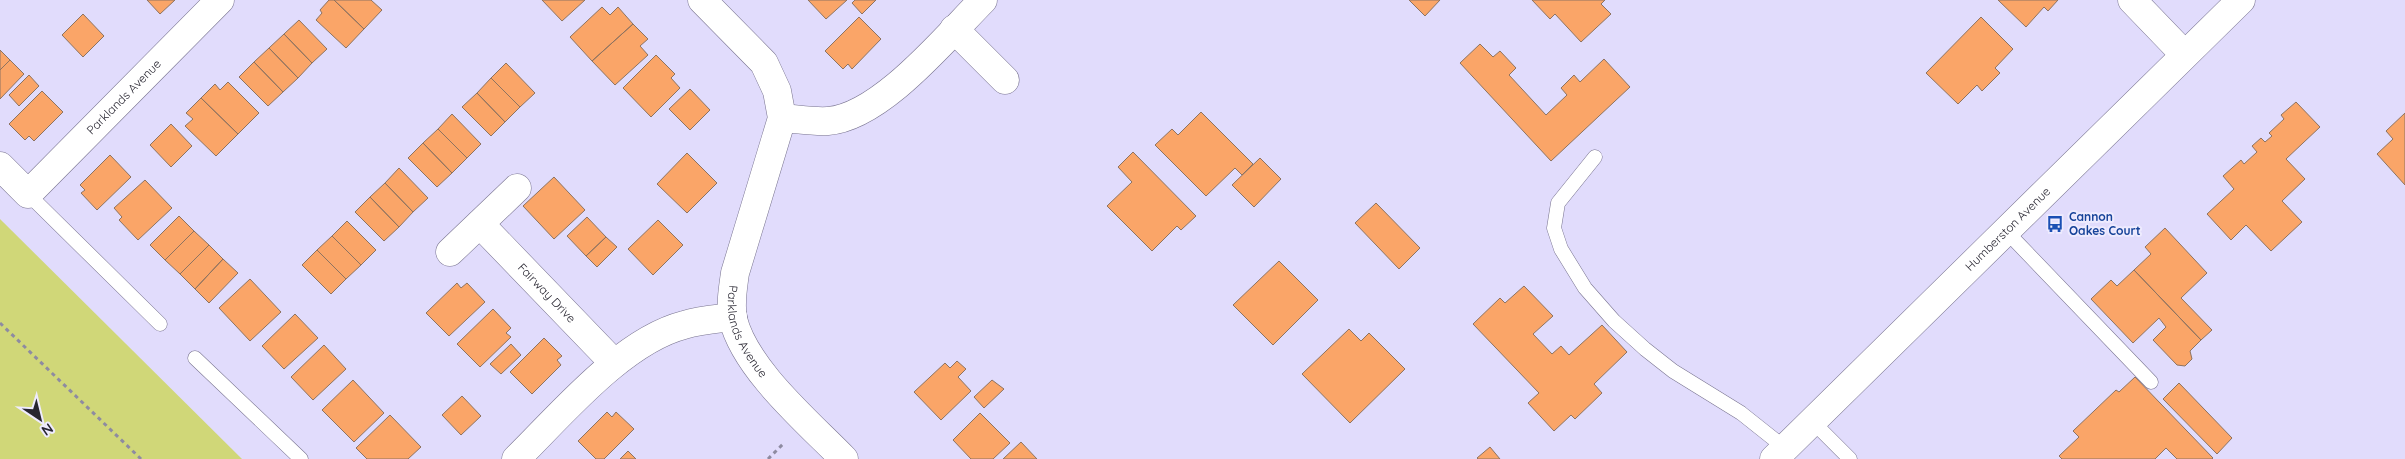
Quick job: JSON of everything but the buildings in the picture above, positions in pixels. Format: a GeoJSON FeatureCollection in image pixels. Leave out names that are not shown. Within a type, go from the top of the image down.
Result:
{"type":"FeatureCollection","features":[{"type":"Feature","properties":{"kind":"street","name":"Parklands Avenue"},"geometry":{"type":"LineString","coordinates":[[28,194],[220,0]]}},
{"type":"Feature","properties":{"kind":"street","name":"Parklands Avenue"},"geometry":{"type":"LineString","coordinates":[[702,0],[764,63],[777,90],[782,118],[735,273],[732,296],[733,317],[744,348],[757,368],[844,459]]}},
{"type":"Feature","properties":{"kind":"street"},"geometry":{"type":"LineString","coordinates":[[782,118],[829,121],[860,111],[892,92],[983,0]]}},
{"type":"Feature","properties":{"kind":"street"},"geometry":{"type":"LineString","coordinates":[[2132,0],[2184,54]]}},
{"type":"Feature","properties":{"kind":"street","name":"Humberston Avenue"},"geometry":{"type":"LineString","coordinates":[[1780,454],[2184,54],[2241,0]]}},
{"type":"Feature","properties":{"kind":"street"},"geometry":{"type":"LineString","coordinates":[[954,29],[1005,80]]}},
{"type":"Feature","properties":{"kind":"street"},"geometry":{"type":"LineString","coordinates":[[0,166],[28,194]]}},
{"type":"Feature","properties":{"kind":"street"},"geometry":{"type":"LineString","coordinates":[[450,252],[517,188]]}},
{"type":"Feature","properties":{"kind":"street","name":"Fairway Drive"},"geometry":{"type":"LineString","coordinates":[[480,224],[614,363]]}},
{"type":"Feature","properties":{"kind":"street"},"geometry":{"type":"LineString","coordinates":[[516,459],[614,363],[648,341],[683,325],[733,317]]}},
{"type":"Feature","properties":{"kind":"lane"},"geometry":{"type":"LineString","coordinates":[[1595,157],[1558,203],[1554,228],[1560,250],[1585,288],[1614,321],[1673,371],[1741,413],[1780,454]]}},
{"type":"Feature","properties":{"kind":"lane"},"geometry":{"type":"LineString","coordinates":[[28,194],[160,324]]}},
{"type":"Feature","properties":{"kind":"lane"},"geometry":{"type":"LineString","coordinates":[[2006,231],[2152,382]]}},
{"type":"Feature","properties":{"kind":"lane"},"geometry":{"type":"LineString","coordinates":[[195,358],[301,459]]}},
{"type":"Feature","properties":{"kind":"lane"},"geometry":{"type":"LineString","coordinates":[[1812,421],[1850,459]]}},
{"type":"Feature","properties":{"kind":"path"},"geometry":{"type":"LineString","coordinates":[[0,323],[141,459]]}},
{"type":"Feature","properties":{"kind":"green space"},"geometry":{"type":"Polygon","coordinates":[[[0,219],[242,459],[0,459],[0,219]]]}},
{"type":"Feature","properties":{"kind":"place","name":"Cannon Oakes Court"},"geometry":{"type":"Point","coordinates":[2055,224]}}]}
